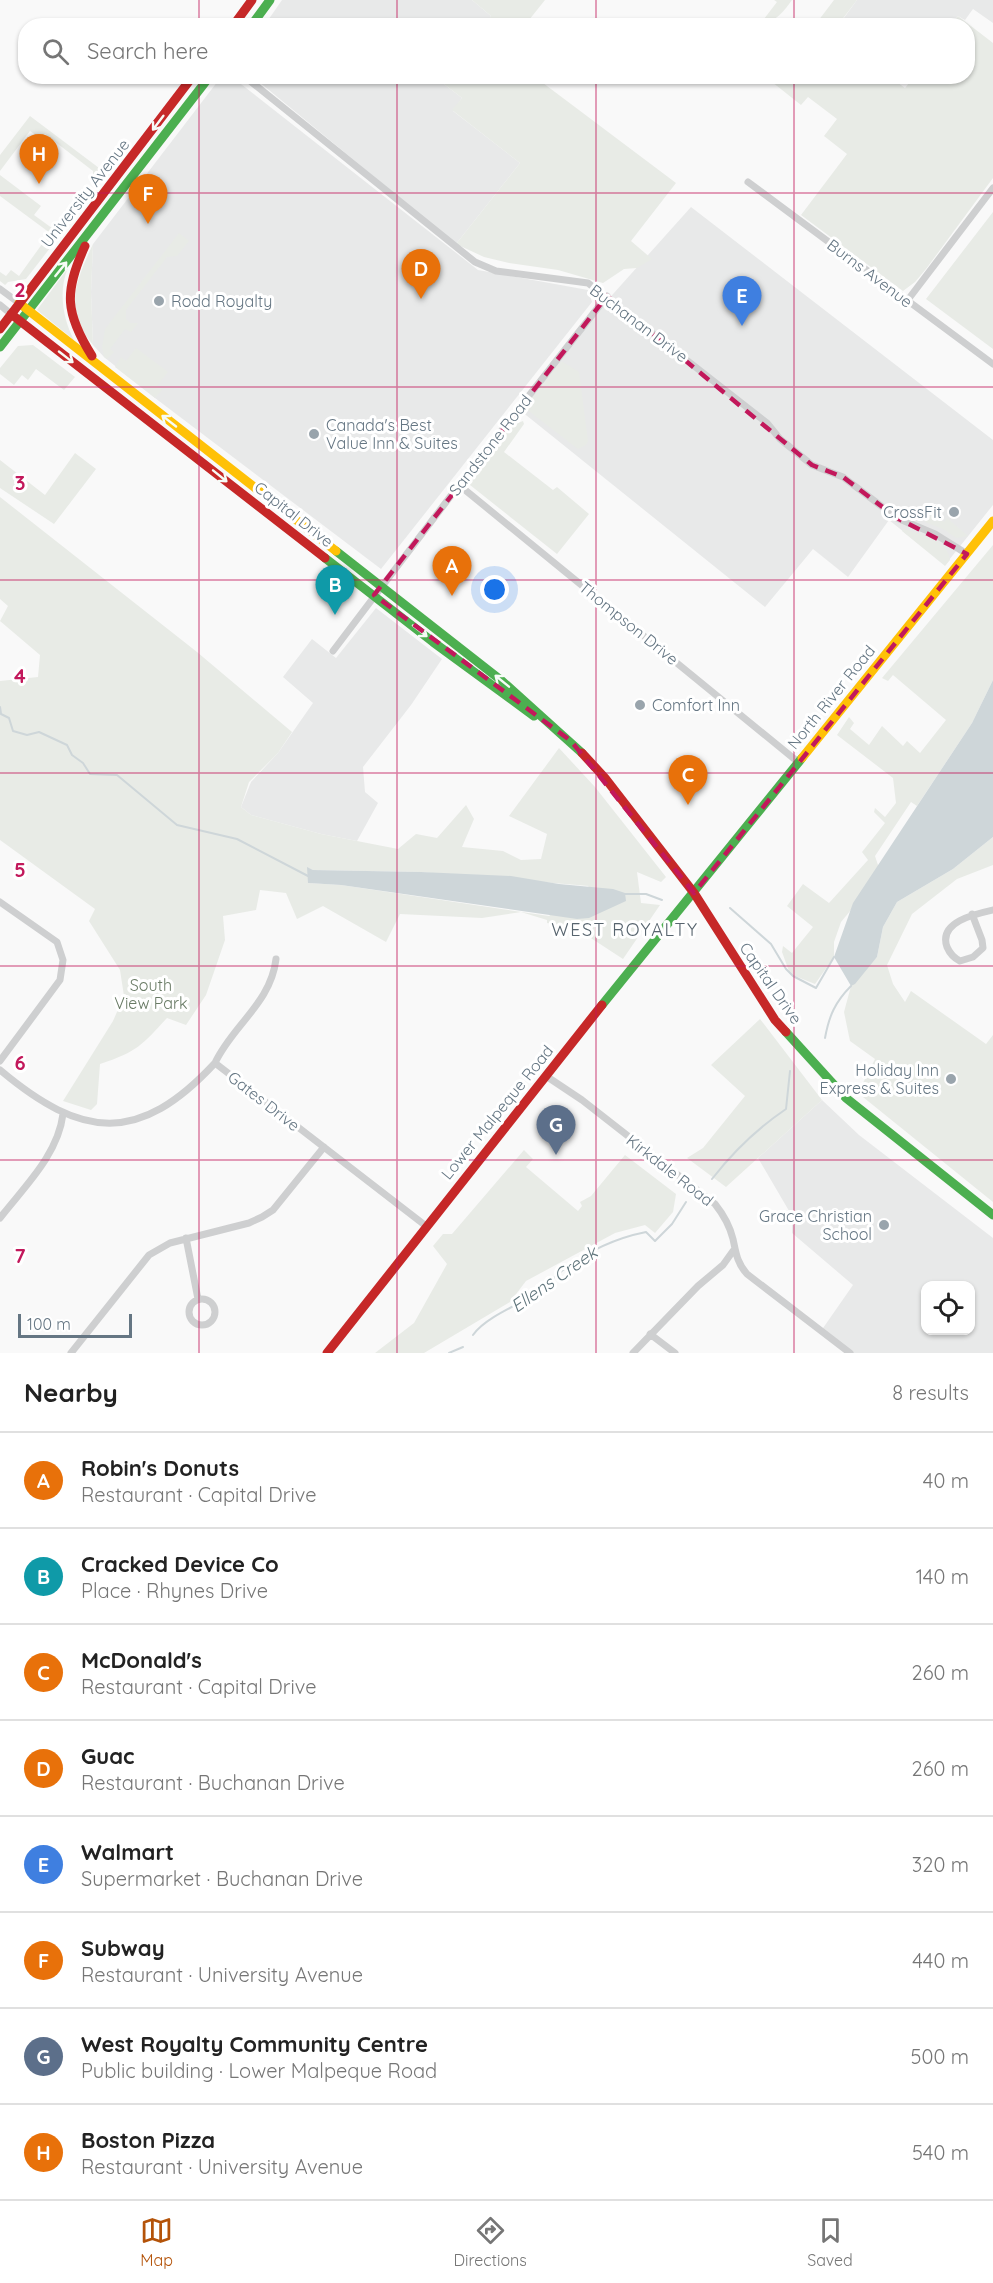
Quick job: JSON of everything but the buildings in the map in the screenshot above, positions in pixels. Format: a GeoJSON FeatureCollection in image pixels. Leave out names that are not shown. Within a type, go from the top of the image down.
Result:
{"type":"FeatureCollection","features":[{"type":"Feature","properties":{"kind":"main road"},"geometry":{"type":"LineString","coordinates":[[239,18],[252,0]]}},
{"type":"Feature","properties":{"kind":"main road"},"geometry":{"type":"LineString","coordinates":[[256,18],[270,0]]}},
{"type":"Feature","properties":{"kind":"main road","name":"University Avenue"},"geometry":{"type":"LineString","coordinates":[[0,329],[187,84]]}},
{"type":"Feature","properties":{"kind":"main road","name":"University Avenue"},"geometry":{"type":"LineString","coordinates":[[0,347],[204,84]]}},
{"type":"Feature","properties":{"kind":"main road"},"geometry":{"type":"LineString","coordinates":[[94,227],[76,264],[69,294],[73,326],[97,364]]}},
{"type":"Feature","properties":{"kind":"main road","name":"Capital Drive"},"geometry":{"type":"LineString","coordinates":[[19,303],[514,702],[562,734],[605,778],[694,893],[775,1020],[846,1098],[993,1215]]}},
{"type":"Feature","properties":{"kind":"main road","name":"Capital Drive"},"geometry":{"type":"LineString","coordinates":[[11,314],[377,591]]}},
{"type":"Feature","properties":{"kind":"main road","name":"North River Road"},"geometry":{"type":"LineString","coordinates":[[694,893],[993,521]]}},
{"type":"Feature","properties":{"kind":"main road","name":"Lower Malpeque Road"},"geometry":{"type":"LineString","coordinates":[[327,1353],[426,1226],[694,893]]}},
{"type":"Feature","properties":{"kind":"street","name":"Buchanan Drive"},"geometry":{"type":"LineString","coordinates":[[254,84],[475,262],[496,271],[588,283],[767,423],[777,436],[812,465],[843,477],[897,518],[935,534],[966,554]]}},
{"type":"Feature","properties":{"kind":"street","name":"Burns Avenue"},"geometry":{"type":"LineString","coordinates":[[748,182],[993,364]]}},
{"type":"Feature","properties":{"kind":"street"},"geometry":{"type":"LineString","coordinates":[[907,301],[993,188]]}},
{"type":"Feature","properties":{"kind":"street"},"geometry":{"type":"LineString","coordinates":[[0,289],[19,303]]}},
{"type":"Feature","properties":{"kind":"street","name":"Sandstone Road"},"geometry":{"type":"LineString","coordinates":[[333,651],[377,591],[607,296]]}},
{"type":"Feature","properties":{"kind":"street"},"geometry":{"type":"LineString","coordinates":[[0,305],[11,314]]}},
{"type":"Feature","properties":{"kind":"street","name":"Thompson Drive"},"geometry":{"type":"LineString","coordinates":[[459,485],[798,762]]}},
{"type":"Feature","properties":{"kind":"street"},"geometry":{"type":"LineString","coordinates":[[0,902],[57,942],[63,960],[60,980],[0,1061]]}},
{"type":"Feature","properties":{"kind":"street"},"geometry":{"type":"LineString","coordinates":[[972,914],[983,948],[973,957],[960,961],[950,953],[945,938],[948,931],[959,921],[972,914],[993,910]]}},
{"type":"Feature","properties":{"kind":"street"},"geometry":{"type":"LineString","coordinates":[[215,1064],[237,1030],[260,1002],[269,986],[276,959]]}},
{"type":"Feature","properties":{"kind":"street","name":"Gates Drive"},"geometry":{"type":"LineString","coordinates":[[0,1070],[26,1091],[63,1114],[89,1121],[111,1123],[142,1118],[175,1101],[215,1064],[426,1226]]}},
{"type":"Feature","properties":{"kind":"street","name":"Kirkdale Road"},"geometry":{"type":"LineString","coordinates":[[546,1076],[582,1100],[715,1204],[728,1226],[741,1268],[850,1353]]}},
{"type":"Feature","properties":{"kind":"street"},"geometry":{"type":"LineString","coordinates":[[0,1218],[52,1150],[58,1137],[63,1114]]}},
{"type":"Feature","properties":{"kind":"street"},"geometry":{"type":"LineString","coordinates":[[71,1353],[149,1255],[170,1243],[249,1224],[262,1217],[273,1210],[324,1147]]}},
{"type":"Feature","properties":{"kind":"street"},"geometry":{"type":"LineString","coordinates":[[186,1238],[198,1299]]}},
{"type":"Feature","properties":{"kind":"street"},"geometry":{"type":"LineString","coordinates":[[633,1353],[698,1286],[723,1265],[734,1251]]}},
{"type":"Feature","properties":{"kind":"street"},"geometry":{"type":"LineString","coordinates":[[651,1334],[675,1353]]}},
{"type":"Feature","properties":{"kind":"highlighted area"},"geometry":{"type":"Polygon","coordinates":[[[607,296],[812,465],[843,477],[897,518],[967,554],[694,893],[571,741],[374,595],[607,296]]]}},
{"type":"Feature","properties":{"kind":"shaded area"},"geometry":{"type":"Polygon","coordinates":[[[282,0],[472,0],[491,16],[490,18],[270,18],[282,0]]]}},
{"type":"Feature","properties":{"kind":"shaded area"},"geometry":{"type":"Polygon","coordinates":[[[857,0],[993,0],[993,23],[973,9],[966,18],[958,16],[956,18],[844,18],[857,0]]]}},
{"type":"Feature","properties":{"kind":"shaded area"},"geometry":{"type":"Polygon","coordinates":[[[216,84],[241,84],[478,270],[588,290],[592,302],[381,569],[155,398],[104,357],[93,345],[91,292],[93,244],[216,84]]]}},
{"type":"Feature","properties":{"kind":"shaded area"},"geometry":{"type":"Polygon","coordinates":[[[262,84],[444,84],[462,98],[453,111],[520,163],[456,244],[262,84]]]}},
{"type":"Feature","properties":{"kind":"shaded area"},"geometry":{"type":"Polygon","coordinates":[[[691,207],[993,440],[993,505],[945,565],[889,520],[848,577],[813,549],[765,607],[521,411],[605,303],[691,207]]]}},
{"type":"Feature","properties":{"kind":"shaded area"},"geometry":{"type":"Polygon","coordinates":[[[376,608],[442,659],[411,705],[363,767],[365,792],[378,803],[357,841],[251,815],[241,807],[251,782],[278,753],[313,703],[283,677],[312,639],[336,658],[376,608]]]}},
{"type":"Feature","properties":{"kind":"shaded area"},"geometry":{"type":"Polygon","coordinates":[[[993,680],[993,837],[953,869],[897,902],[883,927],[877,957],[851,986],[834,957],[853,903],[972,723],[993,680]]]}},
{"type":"Feature","properties":{"kind":"shaded area"},"geometry":{"type":"Polygon","coordinates":[[[307,867],[313,870],[511,876],[559,884],[613,889],[625,893],[626,901],[589,918],[577,919],[341,885],[308,883],[307,867]]]}},
{"type":"Feature","properties":{"kind":"shaded area","name":"Grace Christian School"},"geometry":{"type":"Polygon","coordinates":[[[822,1100],[859,1135],[993,1238],[993,1353],[852,1353],[821,1331],[853,1285],[792,1233],[792,1216],[758,1158],[822,1100]]]}},
{"type":"Feature","properties":{"kind":"green space"},"geometry":{"type":"Polygon","coordinates":[[[472,0],[545,0],[531,18],[490,18],[491,16],[472,0]]]}},
{"type":"Feature","properties":{"kind":"green space"},"geometry":{"type":"Polygon","coordinates":[[[774,0],[792,0],[776,18],[765,18],[777,2],[774,0]]]}},
{"type":"Feature","properties":{"kind":"green space"},"geometry":{"type":"Polygon","coordinates":[[[834,0],[857,0],[843,18],[820,18],[834,0]]]}},
{"type":"Feature","properties":{"kind":"green space"},"geometry":{"type":"Polygon","coordinates":[[[975,29],[993,43],[993,178],[926,269],[903,291],[801,215],[847,154],[824,136],[837,119],[808,97],[801,105],[775,84],[900,84],[905,88],[908,84],[975,84],[975,29]]]}},
{"type":"Feature","properties":{"kind":"green space"},"geometry":{"type":"Polygon","coordinates":[[[444,84],[544,84],[676,183],[631,241],[652,259],[637,268],[624,269],[603,283],[558,270],[484,257],[456,244],[520,163],[452,110],[462,98],[444,84]]]}},
{"type":"Feature","properties":{"kind":"green space"},"geometry":{"type":"Polygon","coordinates":[[[30,116],[107,174],[104,179],[93,178],[93,171],[45,134],[40,138],[30,131],[0,171],[0,155],[30,116]]]}},
{"type":"Feature","properties":{"kind":"green space"},"geometry":{"type":"Polygon","coordinates":[[[0,175],[41,206],[34,215],[56,231],[90,188],[92,194],[26,279],[8,282],[5,285],[0,281],[0,272],[6,276],[11,270],[19,276],[50,233],[0,196],[0,175]]]}},
{"type":"Feature","properties":{"kind":"green space"},"geometry":{"type":"Polygon","coordinates":[[[993,212],[993,349],[926,299],[993,212]]]}},
{"type":"Feature","properties":{"kind":"green space"},"geometry":{"type":"Polygon","coordinates":[[[179,233],[189,241],[177,256],[167,257],[126,310],[126,319],[130,323],[138,323],[131,332],[125,329],[110,349],[114,352],[107,359],[104,357],[102,347],[105,329],[179,233]]]}},
{"type":"Feature","properties":{"kind":"green space"},"geometry":{"type":"Polygon","coordinates":[[[93,244],[91,292],[93,345],[78,319],[75,295],[93,244]]]}},
{"type":"Feature","properties":{"kind":"green space"},"geometry":{"type":"Polygon","coordinates":[[[68,268],[63,286],[63,305],[74,340],[37,310],[68,268]]]}},
{"type":"Feature","properties":{"kind":"green space"},"geometry":{"type":"Polygon","coordinates":[[[33,345],[75,377],[64,390],[36,369],[28,380],[22,375],[14,385],[0,374],[0,368],[18,346],[33,345]]]}},
{"type":"Feature","properties":{"kind":"green space"},"geometry":{"type":"Polygon","coordinates":[[[136,348],[168,372],[157,386],[162,390],[155,398],[115,367],[121,357],[126,361],[136,348]]]}},
{"type":"Feature","properties":{"kind":"green space"},"geometry":{"type":"Polygon","coordinates":[[[563,362],[579,372],[588,441],[586,445],[578,449],[525,408],[558,363],[563,362]]]}},
{"type":"Feature","properties":{"kind":"green space"},"geometry":{"type":"Polygon","coordinates":[[[523,421],[524,424],[504,452],[553,490],[557,487],[589,514],[557,554],[470,485],[473,475],[513,425],[523,421]]]}},
{"type":"Feature","properties":{"kind":"green space"},"geometry":{"type":"Polygon","coordinates":[[[75,453],[96,469],[54,524],[0,488],[0,460],[45,495],[75,453]]]}},
{"type":"Feature","properties":{"kind":"green space","name":"South View Park"},"geometry":{"type":"Polygon","coordinates":[[[0,497],[197,652],[292,732],[278,753],[249,782],[241,807],[251,815],[321,834],[398,849],[416,834],[437,838],[466,805],[474,819],[462,847],[503,851],[521,860],[541,859],[547,834],[509,816],[559,748],[595,787],[666,877],[661,882],[637,872],[641,903],[660,905],[623,959],[577,929],[547,923],[547,920],[521,912],[482,918],[400,914],[386,942],[323,906],[297,919],[286,893],[260,890],[256,910],[223,916],[225,940],[206,995],[186,1025],[167,1018],[138,1047],[123,1056],[100,1064],[97,1104],[91,1110],[63,1101],[113,1021],[124,996],[120,970],[89,921],[95,909],[0,840],[0,681],[38,677],[40,655],[0,621],[8,606],[0,599],[0,497]],[[308,868],[308,883],[341,885],[549,916],[589,886],[421,872],[313,870],[308,868]]]}},
{"type":"Feature","properties":{"kind":"green space"},"geometry":{"type":"Polygon","coordinates":[[[931,513],[944,522],[947,518],[968,536],[956,538],[945,530],[925,522],[931,513]]]}},
{"type":"Feature","properties":{"kind":"green space"},"geometry":{"type":"Polygon","coordinates":[[[903,529],[925,535],[939,542],[948,553],[950,560],[945,566],[902,531],[903,529]]]}},
{"type":"Feature","properties":{"kind":"green space"},"geometry":{"type":"Polygon","coordinates":[[[993,545],[993,680],[972,723],[917,806],[911,802],[875,856],[881,874],[841,922],[834,942],[834,957],[815,984],[790,974],[782,952],[783,946],[792,953],[813,927],[787,906],[803,884],[829,903],[868,860],[862,852],[885,823],[874,812],[875,808],[885,817],[896,803],[893,778],[837,735],[849,717],[854,723],[850,729],[869,745],[882,726],[903,746],[907,741],[920,753],[946,720],[893,675],[888,681],[882,678],[993,545]]]}},
{"type":"Feature","properties":{"kind":"green space"},"geometry":{"type":"Polygon","coordinates":[[[993,837],[993,865],[957,879],[912,914],[887,965],[893,984],[905,1002],[911,991],[986,1044],[993,1035],[993,1202],[858,1093],[875,1059],[850,1041],[844,1012],[851,986],[877,957],[883,927],[897,902],[953,869],[993,837]]]}},
{"type":"Feature","properties":{"kind":"green space"},"geometry":{"type":"Polygon","coordinates":[[[760,1019],[822,1100],[726,1187],[687,1158],[703,1148],[745,1096],[711,1065],[760,1019]]]}},
{"type":"Feature","properties":{"kind":"green space"},"geometry":{"type":"Polygon","coordinates":[[[524,1150],[533,1159],[526,1167],[578,1211],[582,1206],[580,1202],[591,1196],[625,1155],[676,1194],[673,1212],[655,1233],[645,1225],[615,1233],[526,1281],[510,1302],[424,1353],[375,1353],[414,1323],[447,1264],[433,1246],[443,1234],[452,1234],[524,1150]]]}},
{"type":"Feature","properties":{"kind":"waterway"},"geometry":{"type":"LineString","coordinates":[[0,707],[1,714],[9,718],[13,731],[27,735],[39,732],[67,745],[72,755],[83,763],[90,774],[117,775],[177,825],[237,839],[308,876]]}},
{"type":"Feature","properties":{"kind":"waterway"},"geometry":{"type":"LineString","coordinates":[[624,894],[646,894],[662,900]]}},
{"type":"Feature","properties":{"kind":"waterway"},"geometry":{"type":"LineString","coordinates":[[730,908],[771,944],[786,969],[793,976],[816,988],[834,957]]}},
{"type":"Feature","properties":{"kind":"waterway","name":"Ellens Creek"},"geometry":{"type":"LineString","coordinates":[[825,1038],[834,1010],[851,986]]}},
{"type":"Feature","properties":{"kind":"waterway","name":"Ellens Creek"},"geometry":{"type":"LineString","coordinates":[[712,1179],[746,1141],[786,1109],[790,1071]]}},
{"type":"Feature","properties":{"kind":"waterway","name":"Ellens Creek"},"geometry":{"type":"LineString","coordinates":[[473,1335],[485,1323],[535,1295],[563,1270],[592,1251],[646,1232],[655,1241],[672,1224],[686,1202]]}},
{"type":"Feature","properties":{"kind":"waterway","name":"Ellens Creek"},"geometry":{"type":"LineString","coordinates":[[449,1353],[463,1347]]}},
{"type":"Feature","properties":{"kind":"traffic: fast"},"geometry":{"type":"LineString","coordinates":[[257,18],[270,0]]}},
{"type":"Feature","properties":{"kind":"traffic: fast"},"geometry":{"type":"LineString","coordinates":[[0,347],[204,84]]}},
{"type":"Feature","properties":{"kind":"traffic: fast"},"geometry":{"type":"LineString","coordinates":[[336,551],[502,681],[582,753]]}},
{"type":"Feature","properties":{"kind":"traffic: fast"},"geometry":{"type":"LineString","coordinates":[[325,558],[433,642],[534,716]]}},
{"type":"Feature","properties":{"kind":"traffic: fast"},"geometry":{"type":"LineString","coordinates":[[602,1005],[802,758]]}},
{"type":"Feature","properties":{"kind":"traffic: fast"},"geometry":{"type":"LineString","coordinates":[[786,1032],[846,1098],[993,1215]]}},
{"type":"Feature","properties":{"kind":"traffic: slow"},"geometry":{"type":"LineString","coordinates":[[19,303],[336,551]]}},
{"type":"Feature","properties":{"kind":"traffic: slow"},"geometry":{"type":"LineString","coordinates":[[802,758],[993,521]]}},
{"type":"Feature","properties":{"kind":"traffic: jam"},"geometry":{"type":"LineString","coordinates":[[239,18],[252,0]]}},
{"type":"Feature","properties":{"kind":"traffic: jam"},"geometry":{"type":"LineString","coordinates":[[0,329],[187,84]]}},
{"type":"Feature","properties":{"kind":"traffic: jam"},"geometry":{"type":"LineString","coordinates":[[85,246],[73,277],[70,302],[77,327],[92,356]]}},
{"type":"Feature","properties":{"kind":"traffic: jam"},"geometry":{"type":"LineString","coordinates":[[11,314],[325,558]]}},
{"type":"Feature","properties":{"kind":"traffic: jam"},"geometry":{"type":"LineString","coordinates":[[582,753],[605,778],[694,893],[775,1020],[786,1032]]}},
{"type":"Feature","properties":{"kind":"traffic: jam"},"geometry":{"type":"LineString","coordinates":[[327,1353],[602,1005]]}},
{"type":"Feature","properties":{"kind":"place","name":"Boston Pizza"},"geometry":{"type":"Point","coordinates":[39,184]}},
{"type":"Feature","properties":{"kind":"place","name":"Subway"},"geometry":{"type":"Point","coordinates":[148,224]}},
{"type":"Feature","properties":{"kind":"place","name":"Guac"},"geometry":{"type":"Point","coordinates":[421,299]}},
{"type":"Feature","properties":{"kind":"place","name":"Rodd Royalty"},"geometry":{"type":"Point","coordinates":[159,301]}},
{"type":"Feature","properties":{"kind":"place","name":"Walmart"},"geometry":{"type":"Point","coordinates":[742,326]}},
{"type":"Feature","properties":{"kind":"place","name":"Canada's Best Value Inn & Suites"},"geometry":{"type":"Point","coordinates":[314,434]}},
{"type":"Feature","properties":{"kind":"place","name":"CrossFit"},"geometry":{"type":"Point","coordinates":[954,512]}},
{"type":"Feature","properties":{"kind":"place","name":"Robin's Donuts"},"geometry":{"type":"Point","coordinates":[452,596]}},
{"type":"Feature","properties":{"kind":"place","name":"Cracked Device Co"},"geometry":{"type":"Point","coordinates":[335,615]}},
{"type":"Feature","properties":{"kind":"place","name":"Comfort Inn"},"geometry":{"type":"Point","coordinates":[640,705]}},
{"type":"Feature","properties":{"kind":"place","name":"McDonald's"},"geometry":{"type":"Point","coordinates":[688,805]}},
{"type":"Feature","properties":{"kind":"place","name":"Holiday Inn Express & Suites"},"geometry":{"type":"Point","coordinates":[951,1079]}},
{"type":"Feature","properties":{"kind":"place","name":"West Royalty Community Centre"},"geometry":{"type":"Point","coordinates":[556,1155]}},
{"type":"Feature","properties":{"kind":"place","name":"Grace Christian School"},"geometry":{"type":"Point","coordinates":[884,1225]}},
{"type":"Feature","properties":{"kind":"district","name":"WEST ROYALTY"},"geometry":{"type":"Point","coordinates":[625,929]}}]}
